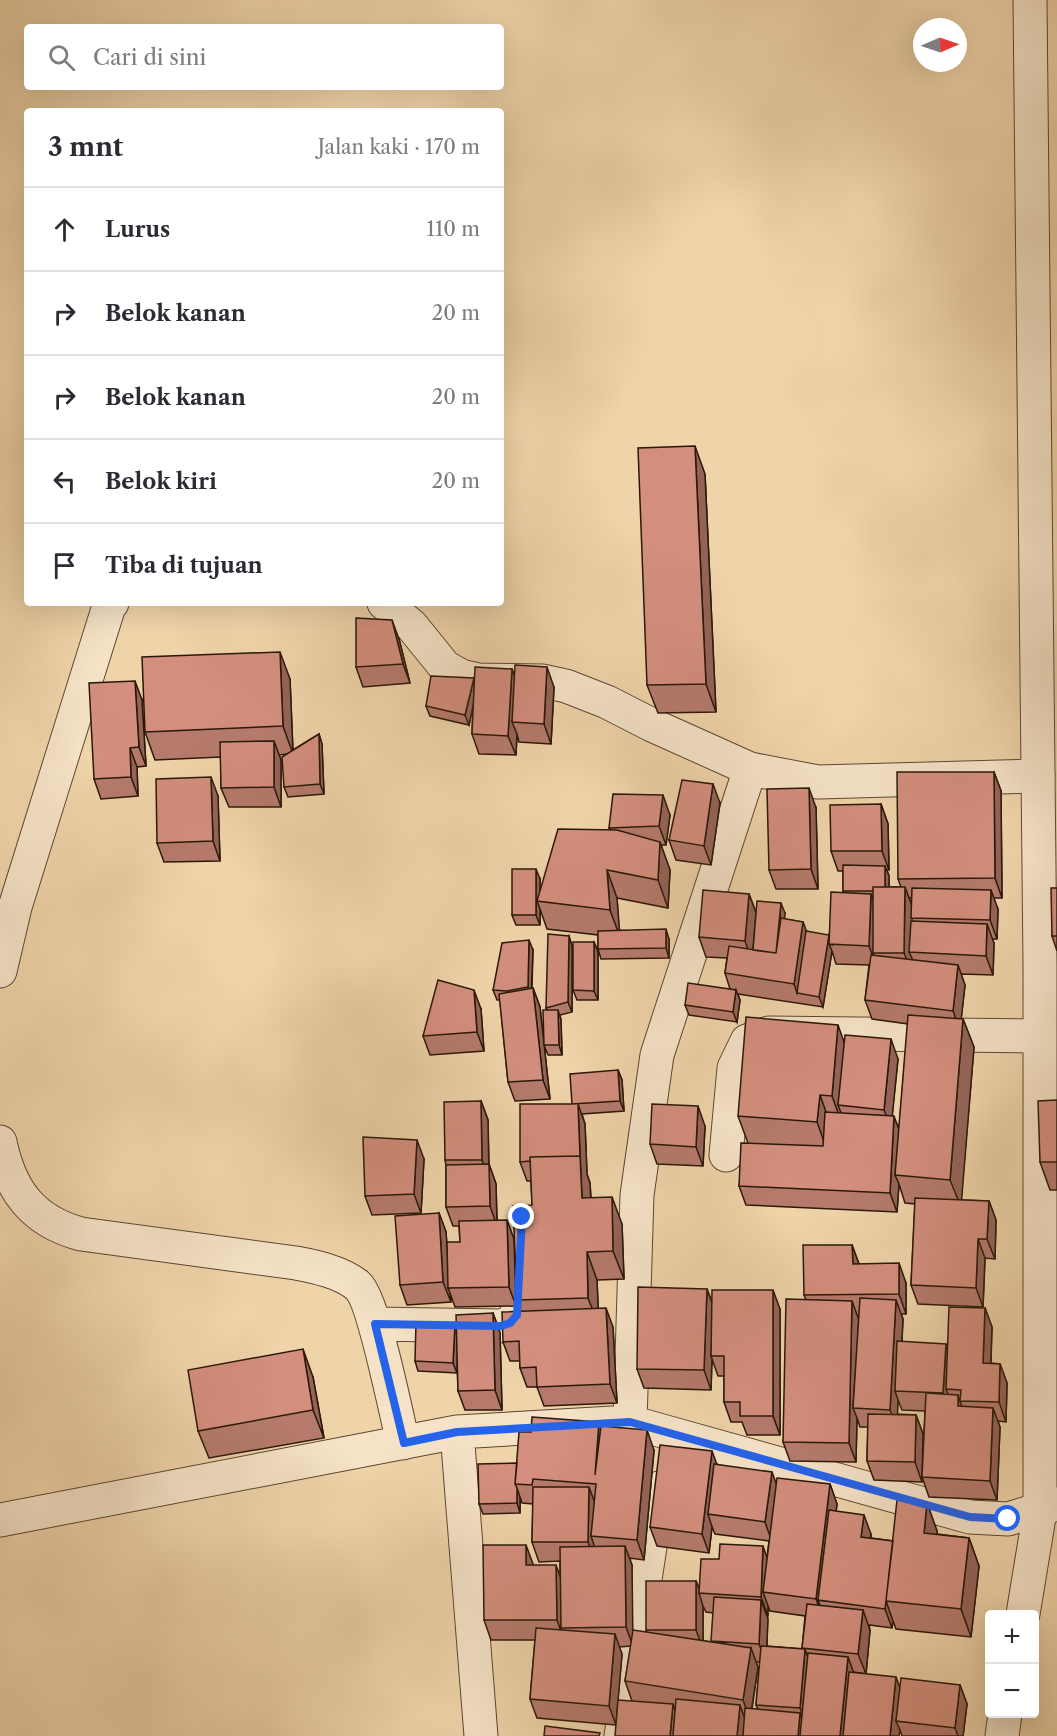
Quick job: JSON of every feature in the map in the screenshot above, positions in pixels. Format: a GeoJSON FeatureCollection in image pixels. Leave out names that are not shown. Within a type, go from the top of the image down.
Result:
{"type":"FeatureCollection","features":[{"type":"Feature","properties":{"kind":"street"},"geometry":{"type":"LineString","coordinates":[[1024,1610],[1049,1508],[1039,1036],[1048,965],[1038,776],[1030,0]]}},
{"type":"Feature","properties":{"kind":"street"},"geometry":{"type":"LineString","coordinates":[[0,971],[15,907],[109,606]]}},
{"type":"Feature","properties":{"kind":"street"},"geometry":{"type":"LineString","coordinates":[[388,606],[411,625],[445,667],[461,676],[479,680],[543,681],[566,686],[607,702],[750,769],[818,782],[1038,776]]}},
{"type":"Feature","properties":{"kind":"street"},"geometry":{"type":"LineString","coordinates":[[630,1422],[637,1195],[657,1055],[750,769]]}},
{"type":"Feature","properties":{"kind":"street"},"geometry":{"type":"LineString","coordinates":[[726,1155],[734,1068],[747,1041],[769,1033],[1039,1036]]}},
{"type":"Feature","properties":{"kind":"street"},"geometry":{"type":"LineString","coordinates":[[0,1142],[5,1165],[17,1190],[41,1217],[61,1228],[81,1234],[296,1263],[327,1270],[358,1286],[375,1324],[404,1443]]}},
{"type":"Feature","properties":{"kind":"street"},"geometry":{"type":"LineString","coordinates":[[375,1324],[501,1326],[510,1323],[517,1315],[522,1228]]}},
{"type":"Feature","properties":{"kind":"street"},"geometry":{"type":"LineString","coordinates":[[0,1520],[457,1432],[630,1422],[970,1517],[1008,1519],[1049,1508]]}},
{"type":"Feature","properties":{"kind":"street"},"geometry":{"type":"LineString","coordinates":[[457,1432],[482,1736]]}},
{"type":"Feature","properties":{"kind":"street"},"geometry":{"type":"LineString","coordinates":[[621,1736],[668,1433]]}},
{"type":"Feature","properties":{"kind":"street"},"geometry":{"type":"LineString","coordinates":[[1002,1736],[1004,1718]]}},
{"type":"Feature","properties":{"kind":"building"},"geometry":{"type":"Polygon","coordinates":[[[695,446],[706,684],[647,685],[638,448],[695,446]]]}},
{"type":"Feature","properties":{"kind":"building"},"geometry":{"type":"Polygon","coordinates":[[[356,618],[392,620],[403,664],[356,667],[356,618]]]}},
{"type":"Feature","properties":{"kind":"building"},"geometry":{"type":"Polygon","coordinates":[[[280,652],[283,726],[145,732],[142,657],[280,652]]]}},
{"type":"Feature","properties":{"kind":"building"},"geometry":{"type":"Polygon","coordinates":[[[515,665],[547,667],[544,724],[512,722],[515,665]]]}},
{"type":"Feature","properties":{"kind":"building"},"geometry":{"type":"Polygon","coordinates":[[[475,667],[512,669],[508,736],[472,734],[475,667]]]}},
{"type":"Feature","properties":{"kind":"building"},"geometry":{"type":"Polygon","coordinates":[[[431,676],[474,678],[465,715],[426,706],[431,676]]]}},
{"type":"Feature","properties":{"kind":"building"},"geometry":{"type":"Polygon","coordinates":[[[135,681],[139,747],[130,748],[131,777],[94,779],[89,683],[135,681]]]}},
{"type":"Feature","properties":{"kind":"building"},"geometry":{"type":"Polygon","coordinates":[[[319,734],[320,784],[284,787],[282,757],[319,734]]]}},
{"type":"Feature","properties":{"kind":"building"},"geometry":{"type":"Polygon","coordinates":[[[274,741],[274,787],[221,788],[220,742],[274,741]]]}},
{"type":"Feature","properties":{"kind":"building"},"geometry":{"type":"Polygon","coordinates":[[[897,772],[994,772],[995,878],[898,879],[897,772]]]}},
{"type":"Feature","properties":{"kind":"building"},"geometry":{"type":"Polygon","coordinates":[[[211,777],[213,841],[157,843],[156,779],[211,777]]]}},
{"type":"Feature","properties":{"kind":"building"},"geometry":{"type":"Polygon","coordinates":[[[682,780],[713,784],[704,846],[669,840],[682,780]]]}},
{"type":"Feature","properties":{"kind":"building"},"geometry":{"type":"Polygon","coordinates":[[[809,788],[811,869],[769,870],[767,789],[809,788]]]}},
{"type":"Feature","properties":{"kind":"building"},"geometry":{"type":"Polygon","coordinates":[[[613,794],[663,795],[659,826],[609,828],[613,794]]]}},
{"type":"Feature","properties":{"kind":"building"},"geometry":{"type":"Polygon","coordinates":[[[881,804],[882,851],[831,851],[830,805],[881,804]]]}},
{"type":"Feature","properties":{"kind":"building"},"geometry":{"type":"Polygon","coordinates":[[[558,829],[617,830],[660,842],[658,880],[607,870],[610,910],[537,901],[558,829]]]}},
{"type":"Feature","properties":{"kind":"building"},"geometry":{"type":"Polygon","coordinates":[[[843,865],[885,866],[885,887],[873,887],[873,891],[843,891],[843,865]]]}},
{"type":"Feature","properties":{"kind":"building"},"geometry":{"type":"Polygon","coordinates":[[[512,869],[536,869],[536,915],[512,915],[512,869]]]}},
{"type":"Feature","properties":{"kind":"building"},"geometry":{"type":"Polygon","coordinates":[[[873,887],[905,887],[904,953],[873,953],[873,887]]]}},
{"type":"Feature","properties":{"kind":"building"},"geometry":{"type":"Polygon","coordinates":[[[912,888],[991,890],[990,920],[911,918],[912,888]]]}},
{"type":"Feature","properties":{"kind":"building"},"geometry":{"type":"Polygon","coordinates":[[[1051,888],[1057,888],[1057,936],[1052,936],[1051,888]]]}},
{"type":"Feature","properties":{"kind":"building"},"geometry":{"type":"Polygon","coordinates":[[[703,890],[749,894],[745,941],[699,937],[703,890]]]}},
{"type":"Feature","properties":{"kind":"building"},"geometry":{"type":"Polygon","coordinates":[[[831,892],[871,894],[869,946],[829,944],[831,892]]]}},
{"type":"Feature","properties":{"kind":"building"},"geometry":{"type":"Polygon","coordinates":[[[757,901],[781,903],[776,953],[753,950],[757,901]]]}},
{"type":"Feature","properties":{"kind":"building"},"geometry":{"type":"Polygon","coordinates":[[[781,918],[803,922],[794,984],[725,973],[729,946],[776,953],[781,918]]]}},
{"type":"Feature","properties":{"kind":"building"},"geometry":{"type":"Polygon","coordinates":[[[911,921],[987,924],[986,956],[909,952],[911,921]]]}},
{"type":"Feature","properties":{"kind":"building"},"geometry":{"type":"Polygon","coordinates":[[[666,929],[666,948],[598,949],[598,931],[666,929]]]}},
{"type":"Feature","properties":{"kind":"building"},"geometry":{"type":"Polygon","coordinates":[[[806,931],[829,935],[819,997],[797,993],[806,931]]]}},
{"type":"Feature","properties":{"kind":"building"},"geometry":{"type":"Polygon","coordinates":[[[548,934],[569,936],[568,1002],[546,1008],[548,934]]]}},
{"type":"Feature","properties":{"kind":"building"},"geometry":{"type":"Polygon","coordinates":[[[529,940],[528,987],[507,991],[493,990],[502,943],[529,940]]]}},
{"type":"Feature","properties":{"kind":"building"},"geometry":{"type":"Polygon","coordinates":[[[573,942],[594,942],[594,991],[573,990],[573,942]]]}},
{"type":"Feature","properties":{"kind":"building"},"geometry":{"type":"Polygon","coordinates":[[[871,955],[958,965],[953,1011],[865,1000],[871,955]]]}},
{"type":"Feature","properties":{"kind":"building"},"geometry":{"type":"Polygon","coordinates":[[[438,980],[474,990],[477,1032],[423,1036],[438,980]]]}},
{"type":"Feature","properties":{"kind":"building"},"geometry":{"type":"Polygon","coordinates":[[[688,983],[736,990],[733,1012],[685,1005],[688,983]]]}},
{"type":"Feature","properties":{"kind":"building"},"geometry":{"type":"Polygon","coordinates":[[[533,988],[543,1080],[508,1082],[499,994],[533,988]]]}},
{"type":"Feature","properties":{"kind":"building"},"geometry":{"type":"Polygon","coordinates":[[[543,1010],[558,1010],[559,1045],[544,1045],[543,1010]]]}},
{"type":"Feature","properties":{"kind":"building"},"geometry":{"type":"Polygon","coordinates":[[[908,1015],[963,1019],[950,1180],[895,1175],[908,1015]]]}},
{"type":"Feature","properties":{"kind":"building"},"geometry":{"type":"Polygon","coordinates":[[[746,1017],[838,1025],[832,1096],[820,1095],[817,1122],[738,1116],[746,1017]]]}},
{"type":"Feature","properties":{"kind":"building"},"geometry":{"type":"Polygon","coordinates":[[[845,1035],[891,1039],[884,1110],[838,1105],[845,1035]]]}},
{"type":"Feature","properties":{"kind":"building"},"geometry":{"type":"Polygon","coordinates":[[[618,1070],[620,1101],[572,1104],[570,1074],[618,1070]]]}},
{"type":"Feature","properties":{"kind":"building"},"geometry":{"type":"Polygon","coordinates":[[[1057,1100],[1057,1162],[1040,1162],[1038,1101],[1057,1100]]]}},
{"type":"Feature","properties":{"kind":"building"},"geometry":{"type":"Polygon","coordinates":[[[481,1101],[482,1160],[445,1160],[444,1102],[481,1101]]]}},
{"type":"Feature","properties":{"kind":"building"},"geometry":{"type":"Polygon","coordinates":[[[520,1104],[578,1104],[580,1156],[530,1157],[530,1161],[520,1162],[520,1104]]]}},
{"type":"Feature","properties":{"kind":"building"},"geometry":{"type":"Polygon","coordinates":[[[652,1104],[698,1106],[696,1147],[650,1144],[652,1104]]]}},
{"type":"Feature","properties":{"kind":"building"},"geometry":{"type":"Polygon","coordinates":[[[825,1112],[894,1116],[890,1193],[739,1186],[741,1143],[823,1146],[825,1112]]]}},
{"type":"Feature","properties":{"kind":"building"},"geometry":{"type":"Polygon","coordinates":[[[363,1137],[417,1140],[414,1194],[365,1196],[363,1137]]]}},
{"type":"Feature","properties":{"kind":"building"},"geometry":{"type":"Polygon","coordinates":[[[580,1156],[582,1198],[612,1197],[613,1251],[587,1252],[588,1298],[517,1300],[513,1206],[532,1205],[530,1157],[580,1156]]]}},
{"type":"Feature","properties":{"kind":"building"},"geometry":{"type":"Polygon","coordinates":[[[489,1164],[490,1206],[446,1207],[446,1165],[489,1164]]]}},
{"type":"Feature","properties":{"kind":"building"},"geometry":{"type":"Polygon","coordinates":[[[915,1198],[989,1201],[987,1239],[978,1239],[976,1288],[911,1285],[915,1198]]]}},
{"type":"Feature","properties":{"kind":"building"},"geometry":{"type":"Polygon","coordinates":[[[439,1213],[443,1282],[400,1285],[395,1216],[439,1213]]]}},
{"type":"Feature","properties":{"kind":"building"},"geometry":{"type":"Polygon","coordinates":[[[507,1220],[509,1287],[448,1288],[447,1242],[460,1242],[459,1221],[507,1220]]]}},
{"type":"Feature","properties":{"kind":"building"},"geometry":{"type":"Polygon","coordinates":[[[803,1245],[852,1245],[853,1264],[899,1263],[899,1294],[804,1295],[803,1245]]]}},
{"type":"Feature","properties":{"kind":"building"},"geometry":{"type":"Polygon","coordinates":[[[638,1287],[707,1289],[704,1370],[637,1369],[638,1287]]]}},
{"type":"Feature","properties":{"kind":"building"},"geometry":{"type":"Polygon","coordinates":[[[712,1290],[773,1290],[773,1416],[740,1416],[740,1402],[724,1402],[724,1356],[711,1356],[712,1290]]]}},
{"type":"Feature","properties":{"kind":"building"},"geometry":{"type":"Polygon","coordinates":[[[860,1298],[896,1300],[890,1410],[853,1408],[860,1298]]]}},
{"type":"Feature","properties":{"kind":"building"},"geometry":{"type":"Polygon","coordinates":[[[786,1299],[852,1301],[849,1443],[783,1442],[786,1299]]]}},
{"type":"Feature","properties":{"kind":"building"},"geometry":{"type":"Polygon","coordinates":[[[949,1307],[985,1308],[983,1363],[1000,1364],[999,1402],[960,1401],[961,1390],[946,1389],[949,1307]]]}},
{"type":"Feature","properties":{"kind":"building"},"geometry":{"type":"Polygon","coordinates":[[[606,1308],[610,1384],[537,1387],[536,1367],[520,1368],[519,1341],[503,1342],[502,1312],[606,1308]]]}},
{"type":"Feature","properties":{"kind":"building"},"geometry":{"type":"Polygon","coordinates":[[[493,1313],[495,1390],[458,1391],[456,1315],[493,1313]]]}},
{"type":"Feature","properties":{"kind":"building"},"geometry":{"type":"Polygon","coordinates":[[[416,1322],[455,1324],[453,1363],[415,1361],[416,1322]]]}},
{"type":"Feature","properties":{"kind":"building"},"geometry":{"type":"Polygon","coordinates":[[[897,1341],[946,1344],[943,1393],[895,1391],[897,1341]]]}},
{"type":"Feature","properties":{"kind":"building"},"geometry":{"type":"Polygon","coordinates":[[[303,1349],[313,1410],[198,1431],[188,1370],[303,1349]]]}},
{"type":"Feature","properties":{"kind":"building"},"geometry":{"type":"Polygon","coordinates":[[[926,1393],[958,1395],[958,1406],[993,1408],[990,1481],[922,1477],[926,1393]]]}},
{"type":"Feature","properties":{"kind":"building"},"geometry":{"type":"Polygon","coordinates":[[[868,1414],[916,1415],[915,1462],[867,1461],[868,1414]]]}},
{"type":"Feature","properties":{"kind":"building"},"geometry":{"type":"Polygon","coordinates":[[[532,1417],[599,1422],[595,1475],[601,1426],[647,1430],[637,1540],[591,1536],[596,1484],[533,1479],[532,1485],[515,1484],[519,1432],[531,1432],[532,1417]]]}},
{"type":"Feature","properties":{"kind":"building"},"geometry":{"type":"Polygon","coordinates":[[[660,1445],[712,1451],[702,1534],[650,1527],[660,1445]]]}},
{"type":"Feature","properties":{"kind":"building"},"geometry":{"type":"Polygon","coordinates":[[[517,1463],[515,1484],[517,1503],[479,1504],[478,1464],[517,1463]]]}},
{"type":"Feature","properties":{"kind":"building"},"geometry":{"type":"Polygon","coordinates":[[[714,1464],[772,1472],[765,1522],[708,1514],[714,1464]]]}},
{"type":"Feature","properties":{"kind":"building"},"geometry":{"type":"Polygon","coordinates":[[[777,1478],[830,1484],[816,1599],[763,1592],[777,1478]]]}},
{"type":"Feature","properties":{"kind":"building"},"geometry":{"type":"Polygon","coordinates":[[[533,1487],[589,1487],[588,1542],[532,1542],[533,1487]]]}},
{"type":"Feature","properties":{"kind":"building"},"geometry":{"type":"Polygon","coordinates":[[[897,1500],[927,1503],[924,1533],[969,1538],[961,1609],[886,1601],[897,1500]]]}},
{"type":"Feature","properties":{"kind":"building"},"geometry":{"type":"Polygon","coordinates":[[[829,1510],[864,1515],[861,1537],[893,1541],[885,1609],[818,1600],[829,1510]]]}},
{"type":"Feature","properties":{"kind":"building"},"geometry":{"type":"Polygon","coordinates":[[[720,1544],[763,1546],[761,1597],[699,1593],[701,1559],[719,1559],[720,1544]]]}},
{"type":"Feature","properties":{"kind":"building"},"geometry":{"type":"Polygon","coordinates":[[[483,1545],[526,1545],[526,1565],[556,1565],[557,1620],[484,1620],[483,1545]]]}},
{"type":"Feature","properties":{"kind":"building"},"geometry":{"type":"Polygon","coordinates":[[[625,1546],[626,1627],[561,1628],[560,1547],[625,1546]]]}},
{"type":"Feature","properties":{"kind":"building"},"geometry":{"type":"Polygon","coordinates":[[[646,1581],[696,1581],[696,1630],[646,1630],[646,1581]]]}},
{"type":"Feature","properties":{"kind":"building"},"geometry":{"type":"Polygon","coordinates":[[[714,1597],[761,1600],[759,1644],[711,1641],[714,1597]]]}},
{"type":"Feature","properties":{"kind":"building"},"geometry":{"type":"Polygon","coordinates":[[[807,1604],[863,1610],[858,1654],[802,1648],[807,1604]]]}},
{"type":"Feature","properties":{"kind":"building"},"geometry":{"type":"Polygon","coordinates":[[[536,1628],[615,1634],[609,1706],[530,1699],[536,1628]]]}},
{"type":"Feature","properties":{"kind":"building"},"geometry":{"type":"Polygon","coordinates":[[[633,1630],[751,1648],[743,1700],[625,1681],[633,1630]]]}},
{"type":"Feature","properties":{"kind":"building"},"geometry":{"type":"Polygon","coordinates":[[[761,1646],[805,1649],[800,1708],[756,1705],[761,1646]]]}},
{"type":"Feature","properties":{"kind":"building"},"geometry":{"type":"Polygon","coordinates":[[[808,1653],[848,1657],[840,1736],[800,1736],[808,1653]]]}},
{"type":"Feature","properties":{"kind":"building"},"geometry":{"type":"Polygon","coordinates":[[[849,1672],[896,1677],[890,1736],[843,1736],[849,1672]]]}},
{"type":"Feature","properties":{"kind":"building"},"geometry":{"type":"Polygon","coordinates":[[[901,1678],[960,1685],[955,1728],[896,1721],[901,1678]]]}},
{"type":"Feature","properties":{"kind":"building"},"geometry":{"type":"Polygon","coordinates":[[[676,1699],[740,1705],[737,1736],[673,1736],[676,1699]]]}},
{"type":"Feature","properties":{"kind":"building"},"geometry":{"type":"Polygon","coordinates":[[[618,1700],[673,1704],[670,1736],[615,1736],[618,1700]]]}},
{"type":"Feature","properties":{"kind":"building"},"geometry":{"type":"Polygon","coordinates":[[[745,1708],[800,1713],[798,1736],[743,1736],[745,1708]]]}},
{"type":"Feature","properties":{"kind":"building"},"geometry":{"type":"Polygon","coordinates":[[[545,1726],[600,1733],[599,1736],[544,1736],[545,1726]]]}},
{"type":"Feature","properties":{"kind":"route"},"geometry":{"type":"LineString","coordinates":[[522,1217],[517,1315],[510,1323],[501,1326],[375,1324],[404,1443],[457,1432],[630,1422],[970,1517],[1008,1519]]}}]}
